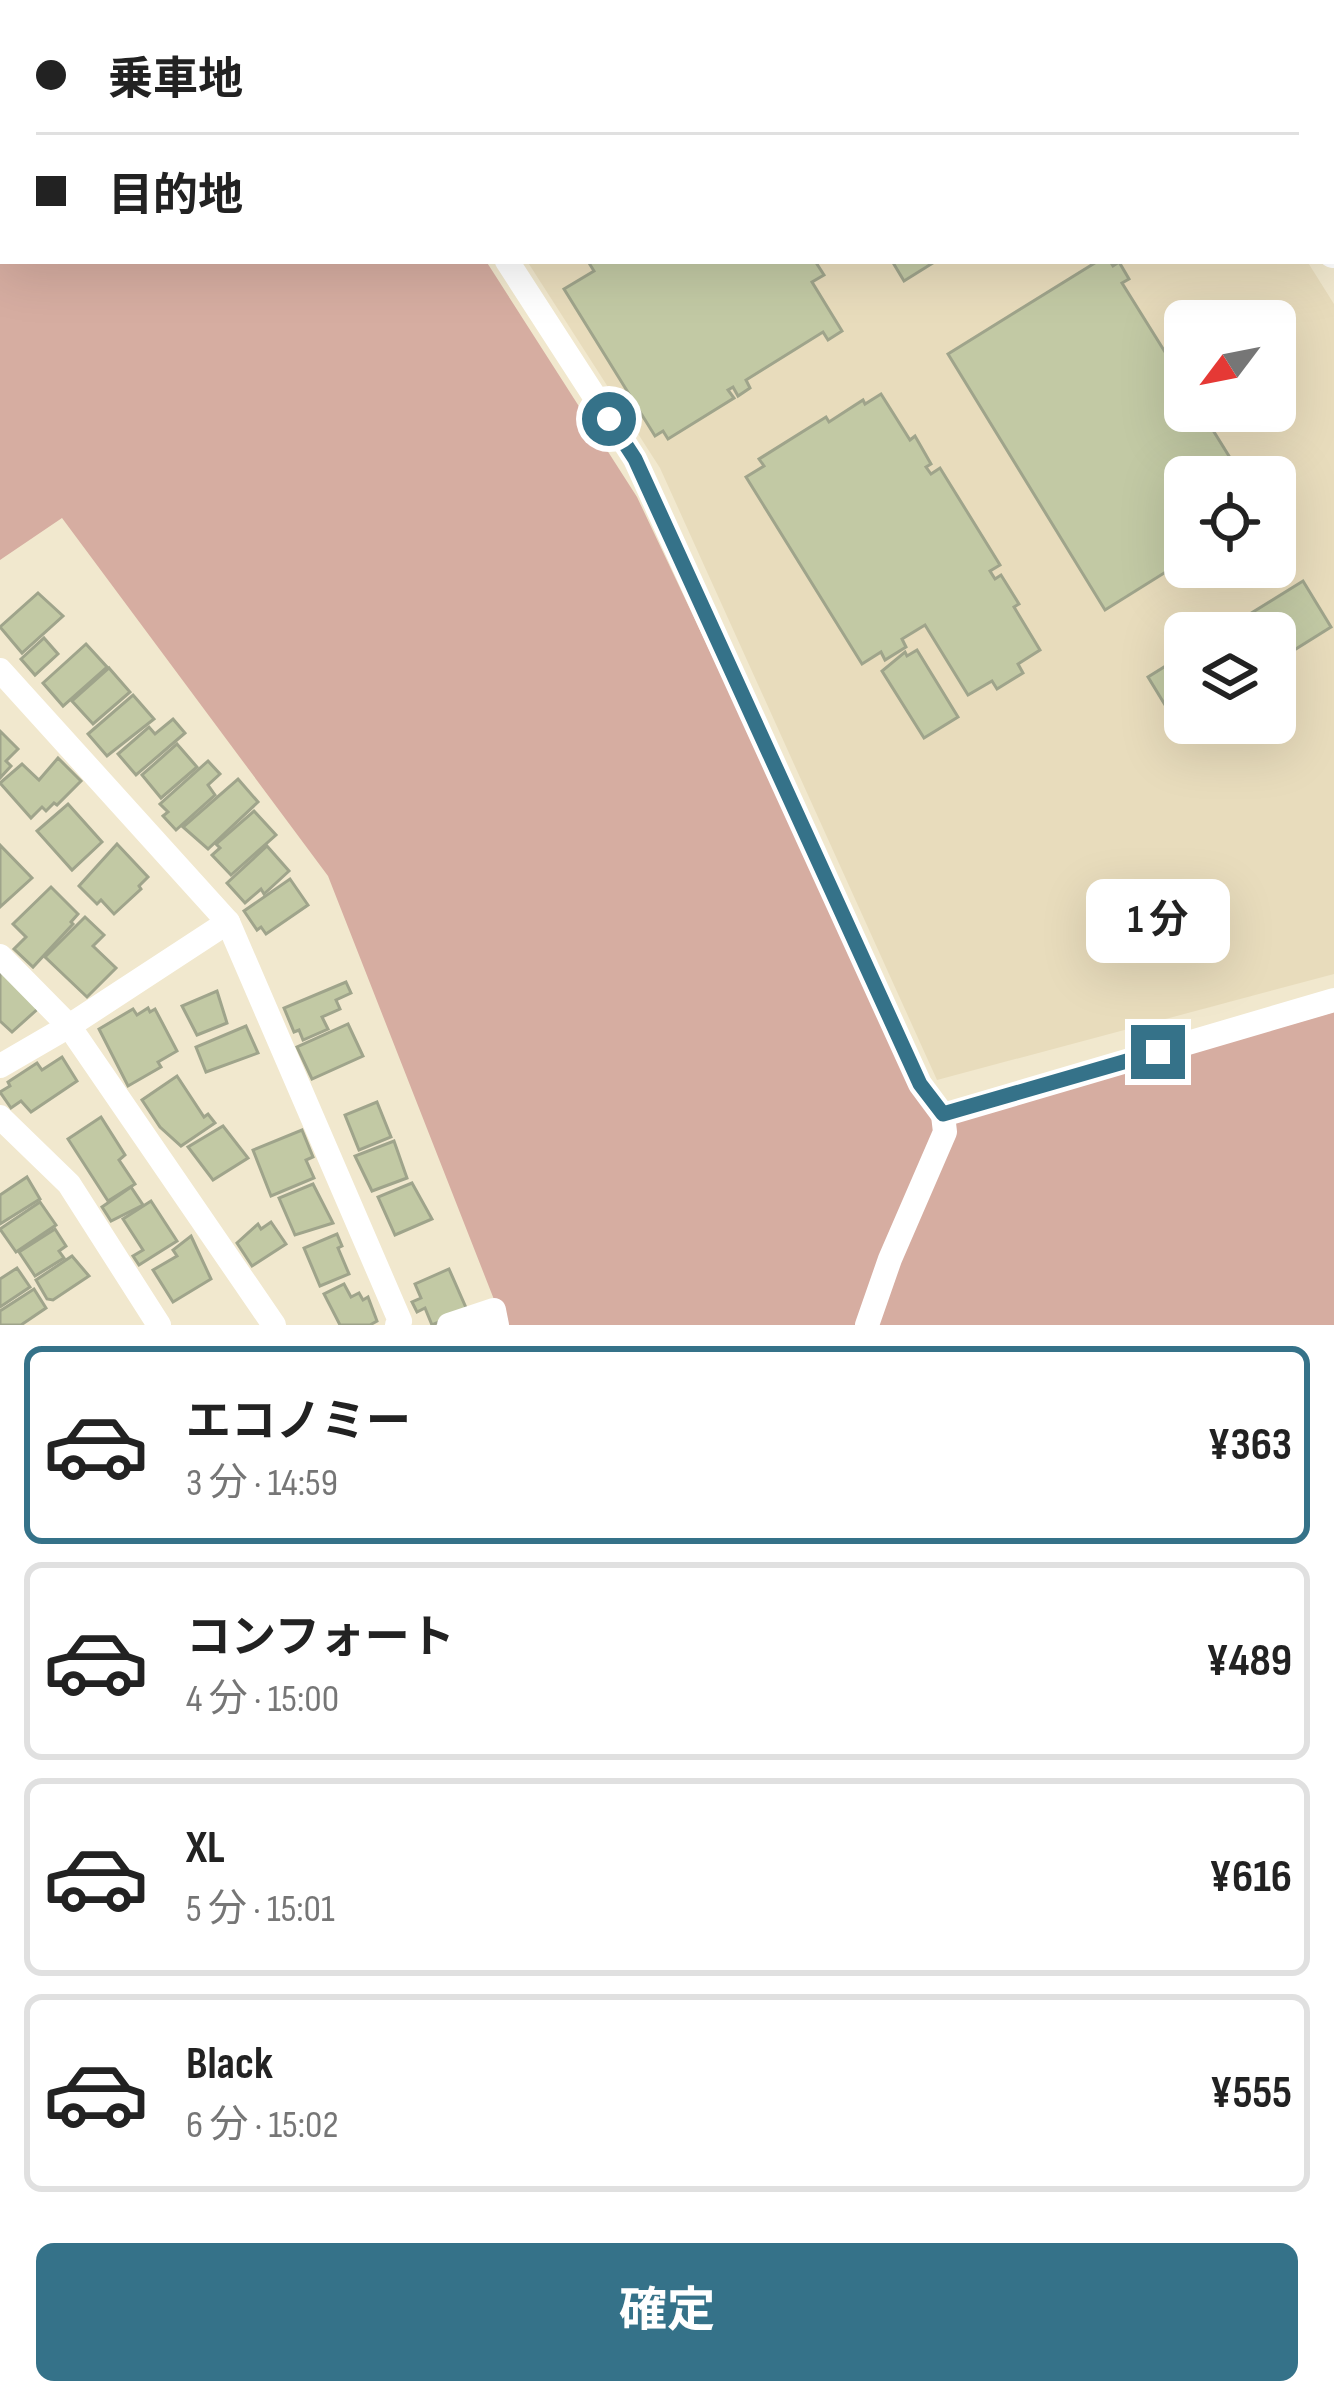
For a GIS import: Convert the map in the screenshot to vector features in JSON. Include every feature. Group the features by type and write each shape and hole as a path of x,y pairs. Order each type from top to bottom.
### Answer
{"street":[{"path":"509,264 635,459 920,1084 943,1114 946,1132 890,1259 867,1325"},
{"path":"0,670 228,922 400,1321 397,1325"},
{"path":"0,1066 228,922"},
{"path":"0,956 69,1026 274,1325"},
{"path":"943,1114 1334,1000"},
{"path":"0,1117 69,1184 159,1325"},
{"path":"449,1325 494,1310 497,1325"}],"shaded area":[{"path":"0,264 488,264 637,497 935,1127 1334,1012 1334,1325 504,1325 328,876 62,518 0,560"},
{"path":"529,264 1309,264 1334,304 1334,974 937,1080 660,468"}],"building":[{"path":"590,264 817,264 824,275 812,282 842,331 828,340 823,332 746,380 750,388 738,396 733,387 728,390 734,398 668,439 663,431 655,436 564,289 594,271"},
{"path":"894,264 931,264 904,281"},
{"path":"1093,264 1120,264 1129,279 1122,283 1164,350 1164,432 1214,432 1229,456 1164,456 1164,573 1105,610 948,354"},
{"path":"881,394 910,440 915,436 931,464 926,467 931,474 940,468 1000,565 990,571 995,579 1001,575 1040,650 1018,664 1023,673 997,689 992,681 968,695 925,625 902,639 906,647 885,660 881,652 862,664 746,477 764,466 759,459 826,417 829,422"},
{"path":"1303,581 1331,627 1296,649 1296,612 1253,612"},
{"path":"38,593 63,616 22,653 0,627"},
{"path":"44,638 58,654 35,675 21,659"},
{"path":"86,644 107,667 63,706 43,683"},
{"path":"917,650 958,717 924,738 882,671 905,652 907,656"},
{"path":"1164,667 1164,703 1148,677"},
{"path":"109,668 130,692 93,724 72,701"},
{"path":"133,695 154,719 107,756 88,734"},
{"path":"173,719 185,733 136,775 118,754 149,727 155,734"},
{"path":"0,731 18,749 6,761 11,766 0,778"},
{"path":"177,744 197,767 161,798 142,775"},
{"path":"58,758 81,781 57,805 46,811 42,807 31,818 0,783 22,764 39,780"},
{"path":"208,761 220,774 208,785 215,795 176,830 163,816 168,812 160,804"},
{"path":"238,779 258,802 208,849 183,827"},
{"path":"68,804 102,842 72,870 37,831"},
{"path":"254,811 276,835 231,875 212,855 220,848 216,844"},
{"path":"117,844 148,877 114,914 79,886"},
{"path":"0,845 32,878 0,907"},
{"path":"267,846 289,871 264,894 261,889 245,903 227,883"},
{"path":"290,879 308,905 266,934 261,927 257,930 244,911"},
{"path":"51,887 78,914 33,967 14,949 26,937 13,924"},
{"path":"85,917 104,935 93,946 116,968 87,997 45,957"},
{"path":"0,968 41,1006 12,1032 0,1021"},
{"path":"346,982 351,993 336,1000 340,1009 322,1017 328,1029 303,1040 299,1030 294,1032 284,1008"},
{"path":"217,991 227,1023 197,1035 182,1006"},
{"path":"148,1008 150,1012 155,1009 177,1051 158,1062 161,1067 128,1086 99,1029 133,1009 137,1015"},
{"path":"348,1024 363,1056 312,1079 297,1047"},
{"path":"246,1026 258,1053 206,1072 196,1047"},
{"path":"62,1057 77,1081 31,1112 21,1101 11,1108 0,1092 10,1086 8,1082 37,1063 42,1070"},
{"path":"177,1076 204,1117 208,1114 215,1123 181,1146 160,1127 142,1100"},
{"path":"377,1102 391,1137 359,1150 345,1115"},
{"path":"101,1117 125,1155 119,1160 135,1184 108,1201 68,1139"},
{"path":"223,1126 248,1158 213,1180 188,1147"},
{"path":"302,1130 313,1157 306,1160 314,1178 271,1196 253,1150"},
{"path":"394,1141 407,1178 372,1191 355,1156"},
{"path":"27,1177 40,1199 0,1224 0,1195"},
{"path":"412,1183 432,1219 395,1235 378,1197"},
{"path":"313,1184 333,1223 295,1235 279,1198"},
{"path":"131,1187 143,1205 111,1221 102,1207"},
{"path":"151,1201 177,1241 139,1265 133,1256 143,1250 123,1219"},
{"path":"40,1202 56,1225 16,1252 0,1229"},
{"path":"271,1222 286,1244 252,1266 237,1243 258,1224 261,1229"},
{"path":"55,1229 66,1246 59,1251 64,1258 35,1276 19,1252"},
{"path":"337,1234 349,1274 320,1286 304,1248"},
{"path":"191,1236 211,1279 173,1302 153,1270 177,1256 173,1250"},
{"path":"72,1256 89,1276 53,1300 47,1299 36,1280"},
{"path":"17,1268 30,1287 0,1307 0,1279"},
{"path":"449,1269 467,1310 432,1325 425,1308 417,1312 412,1302 421,1298 415,1284"},
{"path":"344,1284 351,1297 359,1293 363,1300 368,1297 377,1321 340,1325 324,1294"},
{"path":"34,1289 46,1308 21,1325 0,1325 0,1311"}],"route":[{"path":"609,419 635,459 920,1084 943,1114 1158,1052"}]}
